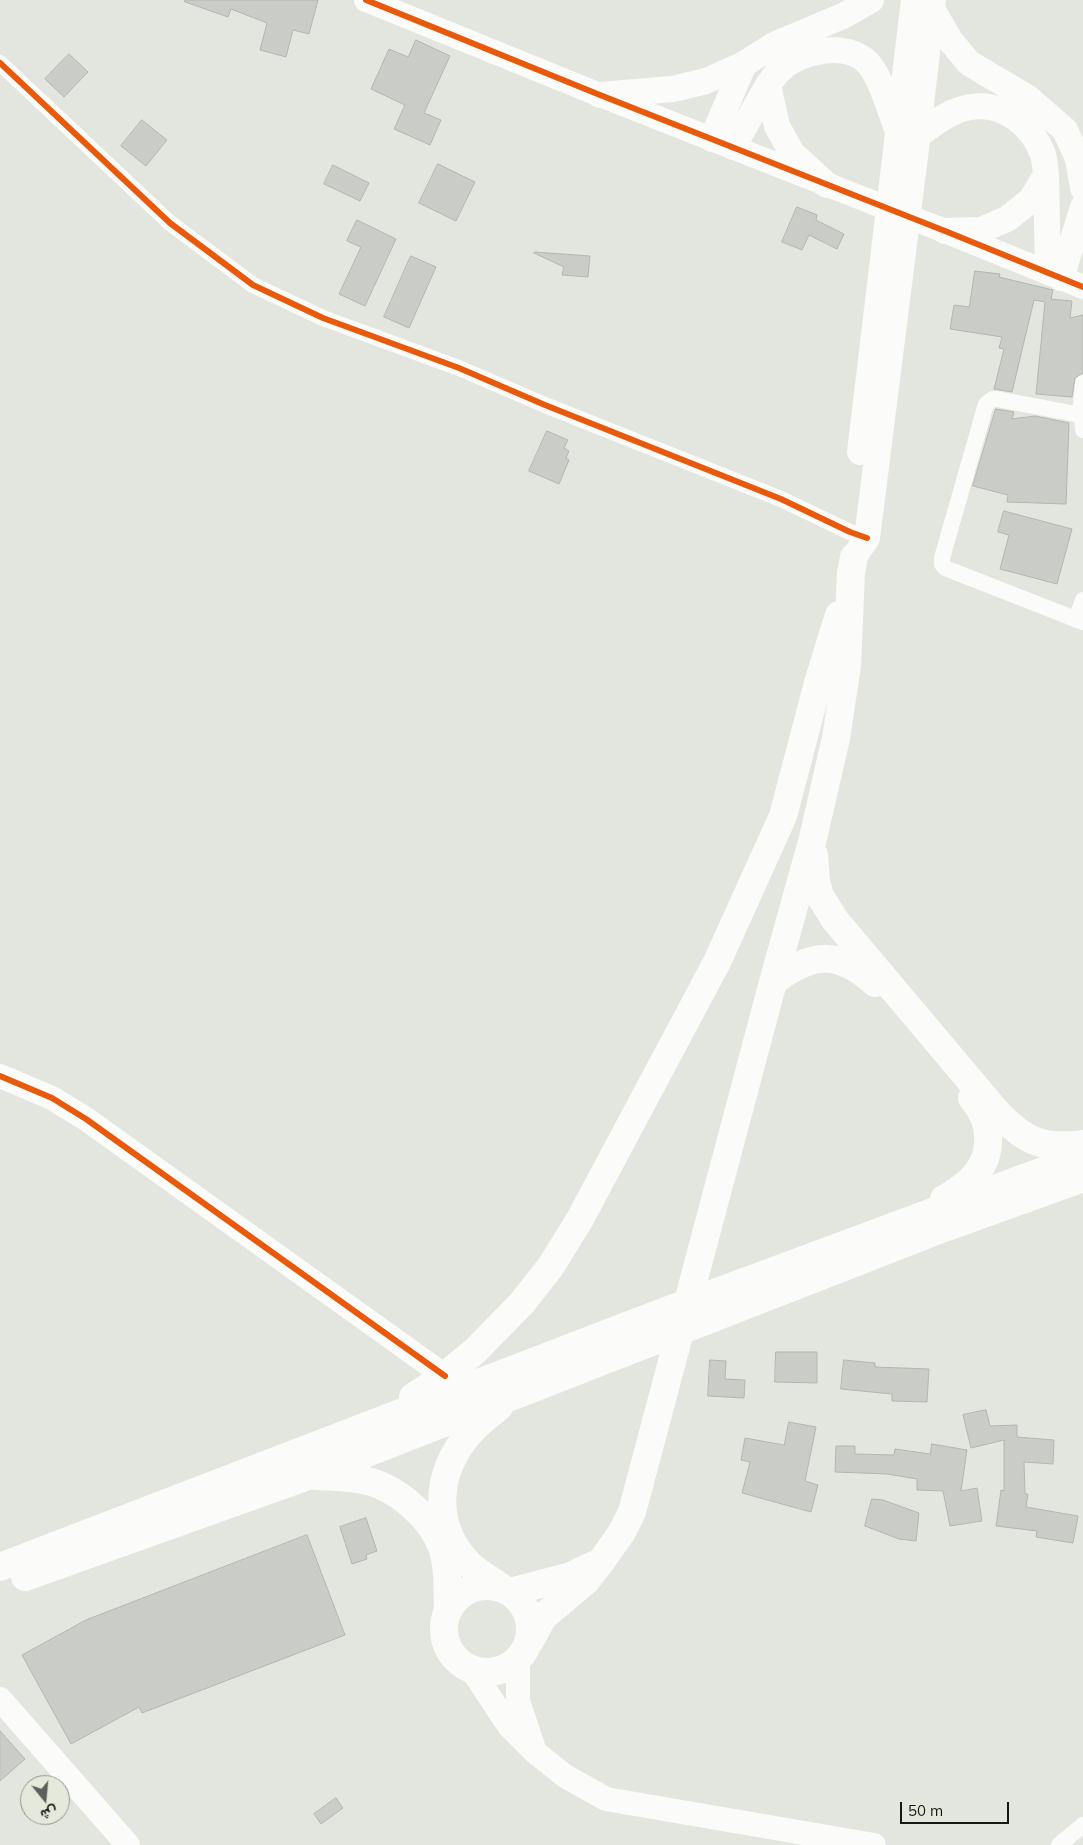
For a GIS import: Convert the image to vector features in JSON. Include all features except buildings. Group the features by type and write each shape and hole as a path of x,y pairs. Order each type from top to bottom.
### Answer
{"highway":[{"path":"308,1476 349,1478 381,1485 408,1503 430,1525 441,1545 445,1565 448,1610 444,1624 444,1638 450,1652 460,1663 472,1670 488,1673 504,1669 524,1651 543,1617 586,1581 622,1532 632,1512 813,838 836,738 847,666 855,550"},
{"path":"346,1433 407,1400 445,1376 476,1350 522,1303 552,1266 580,1218 717,962 783,816 855,550"},
{"path":"813,838 816,881 820,896 835,920 995,1110 1013,1129 1035,1142 1056,1146 1083,1144"},
{"path":"773,982 790,968 805,962 824,959 846,963 861,970 878,985 981,1110 988,1125 988,1146 980,1169 967,1184 917,1217"},
{"path":"0,1567 346,1433 1083,1156"},
{"path":"0,1586 308,1476 935,1232 1083,1178"},
{"path":"513,1395 477,1425 461,1444 448,1468 441,1496 444,1520 451,1539 468,1564 521,1601 528,1613 531,1627 524,1651"},
{"path":"448,1610 458,1597 471,1589 487,1585 506,1590 570,1576 600,1563"}],"main road":[{"path":"600,95 673,89 706,82 744,64 774,45 846,15 871,0"},
{"path":"855,550 907,132 926,3"},
{"path":"926,3 950,40 969,63 1028,98 1065,130 1078,159 1083,188"},
{"path":"723,143 779,70 792,61 823,50 850,52 868,63 907,132"},
{"path":"723,143 744,64"},
{"path":"768,85 777,126 792,153 827,185"},
{"path":"907,132 954,112 981,106 1009,112 1027,128 1042,152 1064,279"},
{"path":"945,230 981,230 1007,219 1031,200 1046,174"},
{"path":"1064,279 1083,207"}],"street":[{"path":"366,0 1064,279"},
{"path":"0,63 170,223 253,285 323,318 458,368 545,405 781,498 855,550"},
{"path":"1083,383 1082,423 997,399 993,399 986,404 942,558 942,564 946,568 1080,621 1083,600"},
{"path":"0,1076 52,1098 86,1119 445,1376"},
{"path":"524,1651 518,1702 536,1752"},
{"path":"472,1670 510,1726 536,1752 565,1776 606,1799 874,1845"},
{"path":"0,1699 128,1845"},
{"path":"1059,1845 1083,1825"}],"cycle path":[{"path":"366,0 1083,287"},
{"path":"0,63 170,223 253,285 323,318 459,368 545,405 781,499 850,532 867,538"},
{"path":"0,1076 52,1098 86,1119 445,1376"}]}
